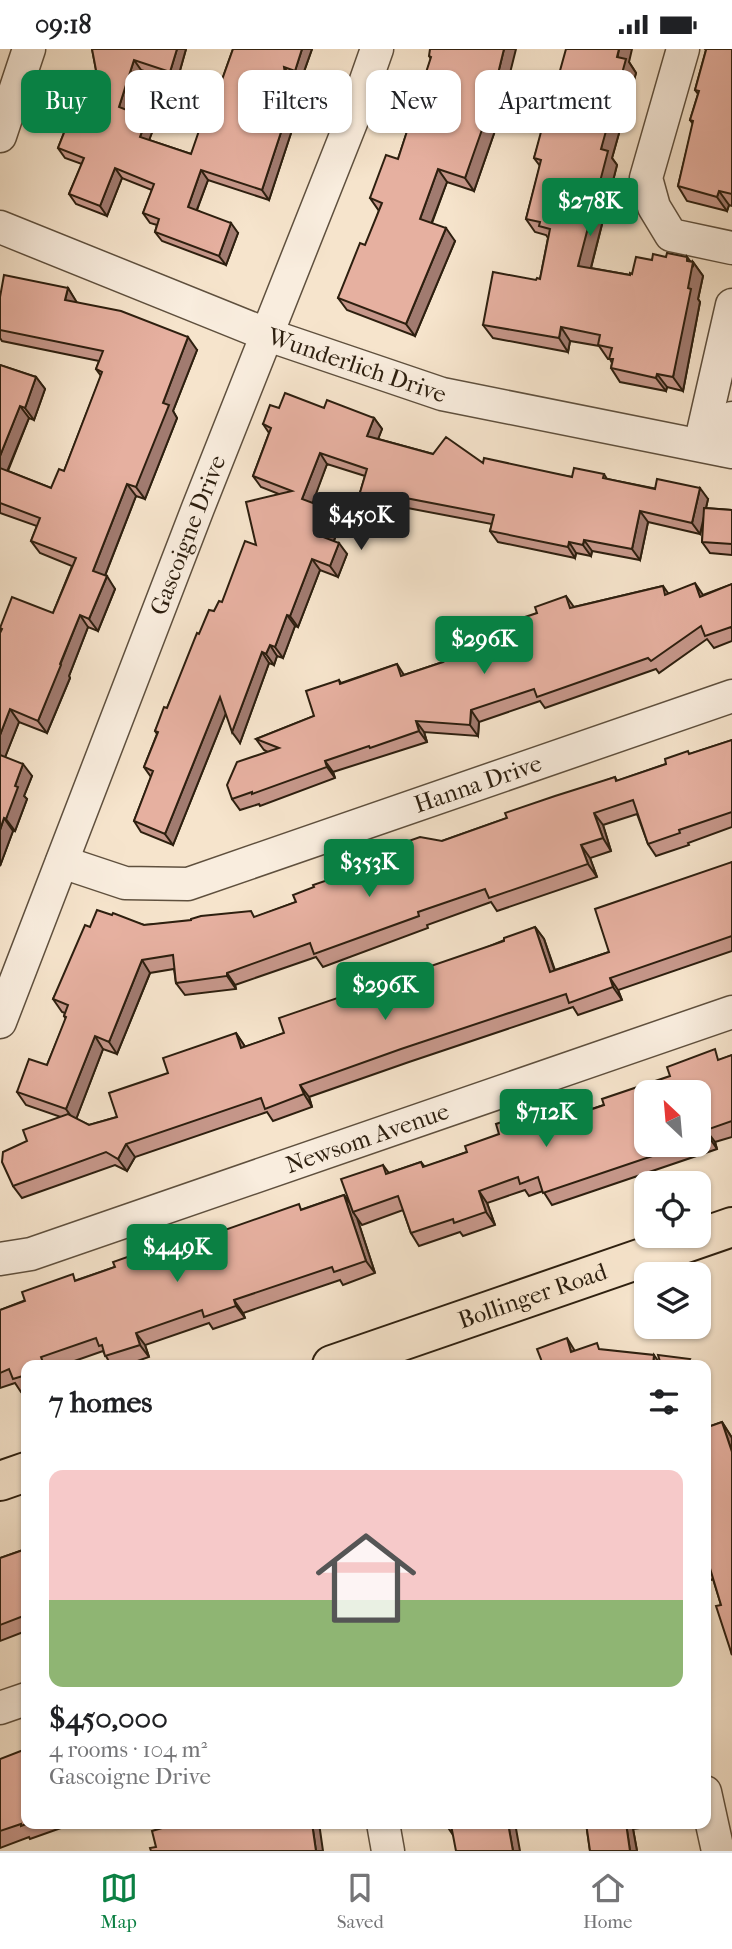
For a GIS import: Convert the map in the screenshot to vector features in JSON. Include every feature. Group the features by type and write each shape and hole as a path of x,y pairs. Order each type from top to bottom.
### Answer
{"main road":[{"name":"Bollinger Road","path":"346,1360 732,1227"},
{"path":"0,1481 21,1474"}],"street":[{"path":"0,136 29,49"},
{"name":"Gascoigne Drive","path":"0,1022 198,507 352,120 377,49"},
{"path":"683,49 646,178 654,207 671,235 732,248"},
{"name":"Wunderlich Drive","path":"0,227 268,335 442,394 719,449"},
{"path":"719,449 732,305"},
{"path":"719,449 732,418"},
{"name":"Hanna Drive","path":"62,862 125,883 188,884 732,696"},
{"name":"Newsom Avenue","path":"0,1259 31,1254 732,1012"},
{"path":"0,1708 21,1701"},
{"path":"711,1819 718,1851"},
{"path":"384,1829 388,1851"}],"building":[{"path":"92,49 177,49 171,70 134,60 131,70 125,70 125,88 119,107 125,109 125,133 141,133 140,137 191,154 198,133 224,133 224,74 233,49 302,49 295,70 284,67 284,70 238,70 238,133 281,133 262,190 201,170 188,207 231,223 219,256 155,232 159,219 143,213 154,184 115,168 100,206 69,194 84,158 58,148 64,133 111,133 111,70 96,70"},
{"path":"430,49 504,49 499,70 475,70 475,133 481,133 465,178 438,169 420,219 446,228 406,324 338,298 360,243 365,245 382,203 370,198 386,155 398,159 406,133 461,133 461,70 427,70 431,57"},
{"path":"566,49 619,49 617,57 626,59 623,70 560,70"},
{"path":"705,49 732,49 732,194 719,191 717,197 678,186 693,121 690,120 699,91 695,90"},
{"path":"541,133 605,133 601,149 608,151 578,266 630,275 636,257 652,260 653,254 666,257 667,253 687,257 687,261 693,262 688,288 691,289 673,377 657,374 656,378 611,368 613,359 609,359 612,348 598,345 600,335 561,327 559,338 483,325 493,272 540,279 550,229 539,226 540,222 526,219 541,160 534,158"},
{"path":"4,275 68,288 65,300 121,311 188,337 163,403 169,405 136,487 127,484 93,571 107,576 89,619 80,615 38,721 10,709 0,735 0,628 12,597 53,613 76,558 31,541 40,518 0,503 0,468 51,488 59,469 64,471 102,372 96,369 103,351 0,330 0,297"},
{"path":"0,365 36,377 25,408 20,406 0,456"},
{"path":"285,393 324,408 327,400 374,418 367,436 433,454 446,437 483,463 484,458 572,477 574,468 604,474 603,478 655,489 657,479 700,488 692,523 640,511 632,549 584,540 583,545 569,542 568,547 490,531 494,515 395,496 389,515 356,506 367,469 320,453 302,499 334,511 323,537 339,543 330,566 312,559 275,647 270,645 266,654 262,652 232,732 220,697 165,834 134,821 153,771 144,767 158,732 155,731 164,707 167,708 197,633 199,634 209,610 214,611 219,601 222,602 245,541 256,545 246,502 292,491 253,476 271,428 263,424 270,405 279,408"},
{"path":"704,508 732,510 732,544 702,542"},
{"path":"695,583 700,597 732,584 732,629 731,627 705,636 701,626 651,661 648,658 537,697 534,689 471,710 470,725 416,721 419,731 325,761 327,767 232,799 227,785 237,762 279,748 256,739 314,716 306,691 339,680 340,684 397,664 401,676 443,662 446,660 441,645 537,613 535,607 566,596 570,608 663,586 665,595"},
{"path":"732,740 732,812 648,844 633,800 594,813 603,838 581,845 588,864 489,898 485,889 418,912 419,916 314,954 310,943 227,973 227,976 176,983 173,955 142,960 109,1042 95,1036 66,1109 17,1092 29,1059 47,1065 68,1005 53,999 85,925 90,927 97,910 144,925 251,911 254,917 296,902 293,895 314,887 313,885 384,861 380,851 420,837 442,841 507,818 505,813 615,777 616,781 666,764 665,759"},
{"path":"0,755 23,764 15,786 18,787 0,830"},
{"path":"732,862 732,936 610,978 613,987 569,1003 566,994 401,1049 300,1085 304,1094 265,1109 261,1098 126,1144 118,1159 106,1152 13,1186 2,1162 3,1152 27,1141 23,1130 68,1114 89,1125 117,1117 109,1093 168,1073 163,1058 236,1033 241,1048 284,1033 279,1018 504,941 504,938 535,927 550,972 609,952 595,909"},
{"path":"715,1049 718,1060 732,1055 732,1121 711,1128 711,1080 658,1080 670,1076 667,1067"},
{"path":"634,1088 634,1157 650,1157 543,1193 538,1177 520,1184 518,1177 479,1191 486,1212 454,1223 453,1219 411,1233 398,1196 353,1212 341,1179 383,1165 386,1174 421,1162 423,1167 467,1152 465,1146 499,1134 496,1124 523,1115 527,1125 552,1117 554,1122 604,1105 602,1099"},
{"path":"344,1195 366,1261 334,1272 332,1267 234,1300 236,1306 204,1317 202,1310 136,1333 140,1345 105,1356 102,1345 99,1346 96,1338 41,1357 42,1360 21,1360 21,1377 13,1379 9,1369 0,1373 0,1310 25,1301 22,1292 73,1274 75,1281 115,1267 113,1262 150,1249 152,1254 167,1249 169,1255 218,1238 216,1233 299,1204 301,1210"},
{"path":"567,1338 571,1352 597,1343 599,1349 654,1355 654,1360 541,1360 537,1349"},
{"path":"658,1355 690,1359 690,1360 660,1360"},
{"path":"722,1422 732,1452 732,1655 716,1606 721,1605 711,1572 711,1426"},
{"path":"21,1551 21,1617 0,1625 0,1558"},
{"path":"21,1751 21,1824 0,1831 0,1759"},
{"path":"313,1829 316,1851 151,1851 150,1848 156,1847 152,1831"},
{"path":"452,1829 509,1829 513,1851 456,1851"},
{"path":"587,1829 627,1829 630,1851 590,1851"}]}
